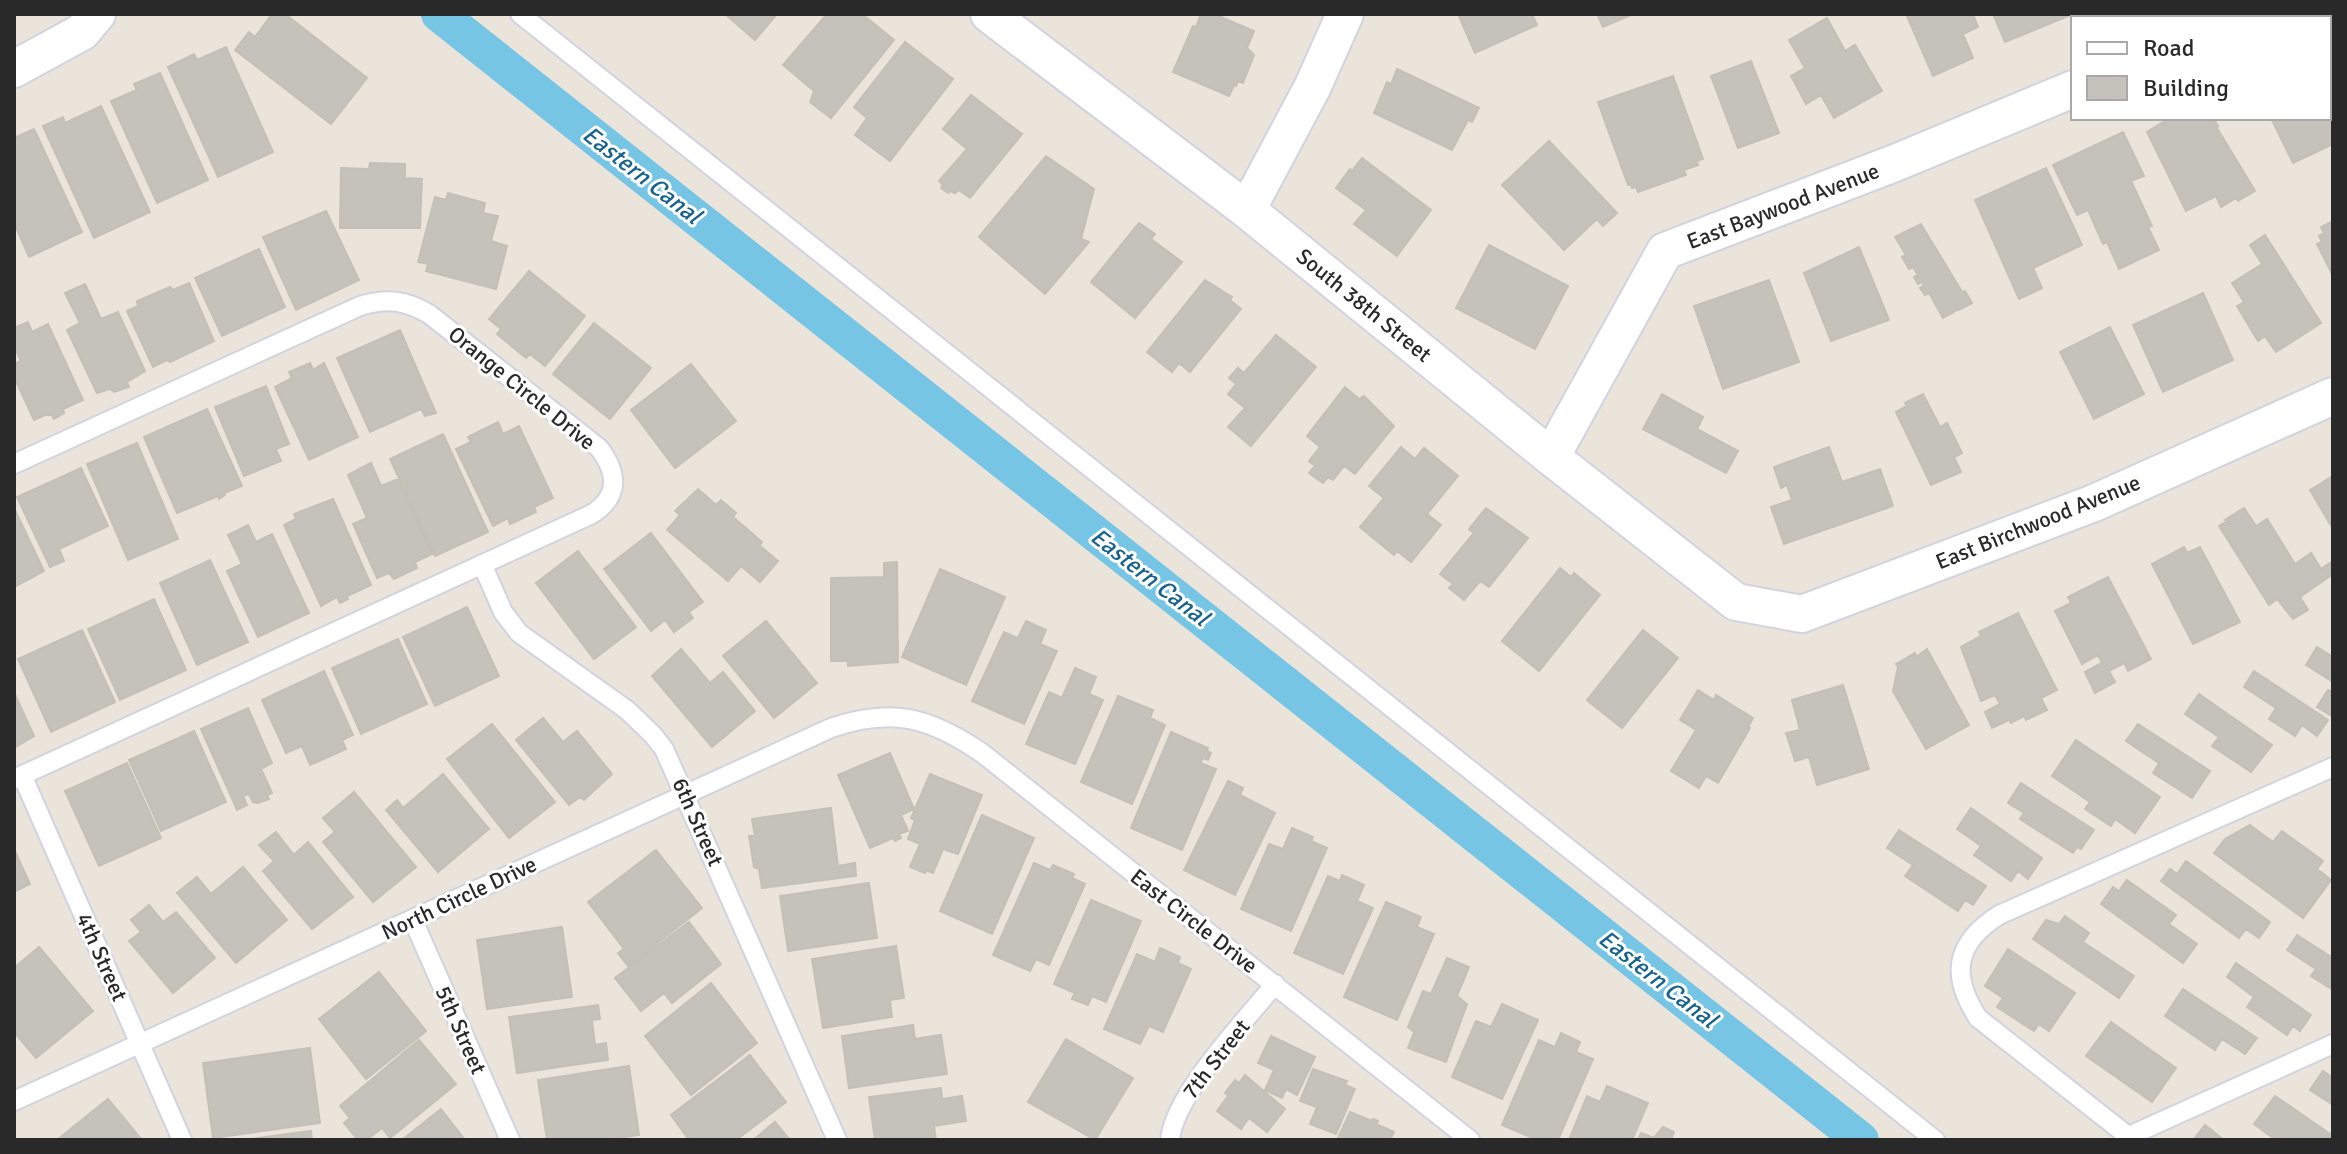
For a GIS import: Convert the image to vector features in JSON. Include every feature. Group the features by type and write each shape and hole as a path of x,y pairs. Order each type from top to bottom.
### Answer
{"street":[{"path":"14,69 82,32 97,14"},
{"name":"South 38th Street","path":"989,14 1247,210 1551,457 1736,602"},
{"path":"1247,210 1313,86 1345,14"},
{"name":"East Baywood Avenue","path":"1551,457 1665,251 1895,163 2071,90"},
{"name":"East Birchwood Avenue","path":"1736,602 1802,614 2094,503 2333,396"}],"lane":[{"path":"520,14 1935,1140"},
{"name":"Orange Circle Drive","path":"14,464 360,306 397,300 429,314 599,448 612,470 614,484 611,496 603,507 18,777"},
{"name":"6th Street","path":"482,564 503,612 519,633 640,722 664,749 837,1140"},
{"name":"North Circle Drive","path":"14,1101 831,728 883,716 909,717"},
{"name":"East Circle Drive","path":"909,717 935,725 982,753 1470,1140"},
{"path":"2333,767 1999,915 1973,936 1964,950 1960,978 1964,993 1978,1018 2131,1138 2333,1044"},
{"name":"4th Street","path":"18,777 182,1140"},
{"name":"5th Street","path":"413,920 510,1140"},
{"name":"7th Street","path":"1170,1140 1175,1116 1188,1093 1275,984"}],"building":[{"path":"272,14 285,14 367,78 331,124 235,50 249,32 255,37"},
{"path":"725,14 777,14 755,40"},
{"path":"827,14 862,14 894,40 831,118 810,102 814,91 783,65"},
{"path":"1201,14 1214,14 1254,31 1247,48 1254,55 1243,83 1238,81 1229,96 1173,72"},
{"path":"1458,14 1532,14 1537,25 1475,53"},
{"path":"1597,14 1633,14 1603,27"},
{"path":"1906,14 1973,14 1978,27 1963,34 1973,58 1933,76"},
{"path":"1993,14 2073,14 2005,42"},
{"path":"1827,18 1845,51 1855,45 1882,91 1834,118 1821,95 1806,104 1791,76 1805,68 1789,40"},
{"path":"905,42 953,79 890,161 855,135 867,118 854,107"},
{"path":"226,47 273,152 218,177 168,67 194,54 197,60"},
{"path":"1751,61 1779,133 1738,148 1711,76"},
{"path":"1397,69 1479,108 1472,122 1468,120 1452,150 1374,113 1387,82 1391,84"},
{"path":"160,73 208,180 157,203 111,101 137,90 134,84"},
{"path":"1673,76 1703,159 1697,161 1698,165 1684,170 1686,175 1638,192 1636,187 1628,185 1598,102"},
{"path":"971,95 1022,134 970,198 959,190 948,193 941,188 943,185 939,181 967,149 943,129"},
{"path":"2331,96 2333,144 2293,163 2272,120 2331,120"},
{"path":"101,106 150,212 94,238 43,126 63,117 65,123"},
{"path":"2167,120 2214,120 2255,191 2221,207 2216,196 2186,211 2147,132"},
{"path":"34,129 82,232 29,257 14,223 14,138"},
{"path":"2123,132 2144,176 2131,181 2152,226 2148,227 2159,250 2119,269 2107,242 2103,244 2088,210 2077,215 2053,165"},
{"path":"1549,141 1617,213 1603,226 1597,219 1564,250 1502,185"},
{"path":"1046,156 1094,189 1081,239 1089,242 1045,294 979,237"},
{"path":"1362,158 1431,210 1397,256 1354,224 1366,210 1336,188"},
{"path":"370,163 405,164 405,178 422,179 420,228 340,228 341,168 369,169"},
{"path":"2046,168 2082,245 2033,268 2042,288 2019,299 1975,200"},
{"path":"448,193 485,203 483,213 498,216 491,241 507,246 496,289 426,271 428,264 418,262 435,197 446,200"},
{"path":"326,211 359,280 296,310 263,237"},
{"path":"2333,221 2333,276 2317,244 2322,242 2319,236 2324,233 2321,227"},
{"path":"1139,223 1155,234 1151,239 1182,262 1135,318 1091,282"},
{"path":"1921,224 1962,292 1965,291 1972,303 1959,310 1953,300 1957,310 1943,318 1929,293 1925,295 1920,288 1924,285 1922,282 1918,284 1914,277 1918,275 1913,267 1909,269 1902,257 1906,255 1895,237"},
{"path":"2265,235 2321,323 2276,352 2265,336 2258,341 2237,306 2244,302 2232,283 2262,264 2250,245"},
{"path":"1489,245 1568,286 1535,349 1456,308"},
{"path":"1859,247 1889,320 1831,341 1804,273"},
{"path":"259,249 285,307 222,336 195,278"},
{"path":"529,271 585,316 545,366 530,354 526,358 497,334 501,329 489,319"},
{"path":"1205,280 1232,297 1230,300 1241,309 1190,372 1179,363 1172,372 1147,352"},
{"path":"1769,280 1799,362 1723,389 1694,306"},
{"path":"189,283 214,341 153,367 127,311 138,306 137,301 170,287 173,290"},
{"path":"85,284 101,319 118,312 145,371 127,382 129,387 97,393 67,330 80,323 65,293"},
{"path":"2203,293 2233,360 2163,392 2133,325"},
{"path":"28,322 32,332 48,324 83,400 63,409 64,413 54,419 52,415 45,415 34,420 14,377 14,364 21,361 14,351 14,328"},
{"path":"594,323 651,368 610,419 553,374"},
{"path":"2110,327 2144,394 2094,419 2060,352"},
{"path":"400,330 436,413 425,416 421,409 370,432 337,358"},
{"path":"1276,335 1316,367 1251,446 1228,427 1245,408 1228,394 1236,384 1229,378 1238,368 1244,373"},
{"path":"310,363 313,370 324,363 358,437 309,460 275,387 292,378 289,372"},
{"path":"691,364 736,421 675,468 631,410"},
{"path":"266,386 289,444 276,449 281,461 244,476 215,407"},
{"path":"1345,387 1359,399 1364,396 1394,426 1355,474 1344,466 1333,480 1328,477 1323,483 1309,473 1315,466 1309,461 1320,447 1307,436"},
{"path":"1662,394 1703,417 1697,429 1738,451 1726,473 1643,429"},
{"path":"1923,394 1940,427 1947,423 1962,453 1954,457 1961,472 1931,485 1896,412 1907,406 1905,403"},
{"path":"207,409 242,486 224,493 219,499 218,496 177,513 144,437"},
{"path":"498,422 503,434 519,426 553,498 534,507 536,512 510,524 508,518 493,526 456,449 471,442 468,437"},
{"path":"443,434 488,532 435,556 390,459"},
{"path":"137,443 178,539 128,560 87,464"},
{"path":"1401,447 1415,459 1424,448 1458,476 1427,514 1441,525 1411,562 1397,551 1394,555 1360,527 1384,498 1369,486"},
{"path":"1829,447 1842,482 1880,469 1893,506 1784,544 1771,507 1792,500 1787,485 1781,488 1774,467"},
{"path":"371,463 381,486 398,479 432,554 415,562 417,568 394,579 389,573 377,578 353,524 367,518 348,475"},
{"path":"81,468 108,526 59,549 64,561 50,567 17,497"},
{"path":"2333,476 2333,529 2310,490"},
{"path":"698,489 716,505 721,500 736,513 733,517 778,561 760,582 741,566 728,581 667,530 680,515 675,511"},
{"path":"333,499 371,585 347,596 348,599 340,603 337,597 321,606 284,525 296,519 294,514"},
{"path":"14,508 44,571 14,587"},
{"path":"1486,508 1528,538 1489,587 1480,581 1464,600 1449,588 1453,584 1440,574 1474,533 1469,529"},
{"path":"2244,508 2256,526 2267,519 2295,564 2311,553 2321,569 2333,561 2333,574 2300,597 2308,610 2293,619 2277,599 2269,605 2219,526"},
{"path":"248,525 256,542 272,534 309,613 258,637 227,571 242,564 228,535"},
{"path":"651,533 703,602 689,612 693,618 674,632 665,620 651,631 604,569"},
{"path":"2184,547 2187,553 2200,547 2240,622 2193,644 2152,564"},
{"path":"578,551 636,627 594,659 536,583"},
{"path":"210,560 248,642 197,665 160,583"},
{"path":"897,562 898,662 848,666 848,661 831,661 831,578 884,577 884,563"},
{"path":"1560,568 1571,577 1574,573 1600,595 1539,671 1502,641"},
{"path":"940,569 1005,597 966,685 902,657"},
{"path":"2108,577 2151,659 2128,671 2124,663 2109,671 2115,682 2095,693 2085,672 2102,663 2098,655 2082,664 2055,611 2071,603 2068,597"},
{"path":"154,599 186,670 120,700 88,629"},
{"path":"467,607 499,676 435,706 403,637"},
{"path":"2018,613 2057,690 2041,698 2047,710 2026,720 2024,716 1992,728 1985,712 2000,704 1995,695 1981,701 1961,647 1981,636 1979,632"},
{"path":"766,621 817,683 774,718 723,656"},
{"path":"1026,621 1046,630 1040,644 1057,651 1024,724 972,701 1004,632 1018,638"},
{"path":"82,630 115,702 51,732 18,659"},
{"path":"1643,630 1678,658 1622,728 1587,700"},
{"path":"398,639 427,704 361,734 332,668"},
{"path":"2317,647 2333,657 2333,682 2306,665"},
{"path":"681,649 710,683 723,672 755,711 712,747 652,676"},
{"path":"1927,649 1969,725 1926,749 1893,691 1896,664 1915,653 1916,657"},
{"path":"1075,668 1096,677 1089,694 1103,700 1075,764 1026,744 1049,692 1062,698"},
{"path":"324,671 353,735 342,740 346,749 310,765 302,746 286,753 262,700"},
{"path":"2254,671 2328,720 2317,736 2302,725 2295,736 2269,719 2276,708 2244,687"},
{"path":"1843,685 1869,769 1817,785 1809,757 1795,761 1786,733 1800,730 1792,700"},
{"path":"1698,690 1714,700 1716,695 1753,718 1718,783 1706,776 1699,788 1671,771 1696,730 1680,720"},
{"path":"2328,690 2333,692 2333,717 2317,707"},
{"path":"14,692 34,736 14,748"},
{"path":"2199,694 2272,745 2251,772 2212,746 2219,737 2185,714"},
{"path":"1118,696 1153,710 1150,718 1165,725 1132,804 1081,782"},
{"path":"248,708 272,763 261,769 272,793 267,795 269,799 258,803 253,802 249,794 243,796 247,805 237,810 201,729"},
{"path":"543,718 563,742 577,731 612,774 584,800 580,797 569,805 516,740"},
{"path":"492,724 555,802 509,838 447,759"},
{"path":"2138,724 2210,771 2192,798 2153,773 2159,763 2126,741"},
{"path":"194,731 226,802 161,831 129,760"},
{"path":"1171,732 1208,748 1207,751 1211,753 1208,760 1203,758 1200,763 1216,769 1182,850 1131,828"},
{"path":"2076,740 2160,797 2135,833 2115,819 2111,826 2085,809 2090,802 2052,776"},
{"path":"890,753 914,809 901,815 908,831 899,834 901,838 895,841 893,838 870,848 838,775"},
{"path":"127,763 161,838 99,866 65,791"},
{"path":"443,774 489,829 438,872 386,810 397,800 403,808"},
{"path":"930,774 982,795 958,854 943,849 933,873 926,870 925,873 910,867 920,844 908,839 915,820 911,818"},
{"path":"1228,781 1243,788 1240,795 1275,813 1235,895 1184,870"},
{"path":"2021,783 2094,830 2081,849 2077,847 2073,853 2020,819 2024,813 2008,803"},
{"path":"354,792 416,867 373,902 323,842 335,832 323,818"},
{"path":"831,808 838,866 855,863 856,876 762,888 759,869 754,867 749,836 755,836 752,819"},
{"path":"1971,808 2042,858 2028,879 2018,871 2011,881 1974,855 1981,846 1957,829"},
{"path":"982,815 1034,838 992,934 940,911"},
{"path":"2250,825 2273,842 2282,831 2323,861 2317,869 2331,880 2303,918 2214,853 2225,839"},
{"path":"1292,828 1313,837 1311,841 1327,848 1291,931 1241,909 1269,844 1283,849"},
{"path":"1899,830 1986,886 1973,905 1965,900 1958,911 1905,876 1913,865 1887,848"},
{"path":"276,832 294,855 308,842 353,897 312,929 263,871 274,861 259,845"},
{"path":"14,849 30,884 14,892"},
{"path":"656,850 702,908 628,966 618,953 624,949 588,902"},
{"path":"2186,861 2270,922 2259,938 2246,929 2239,938 2161,881 2170,869 2177,874"},
{"path":"1034,863 1050,870 1053,865 1074,874 1072,878 1085,884 1049,965 1036,959 1030,971 993,955"},
{"path":"243,867 287,920 236,963 177,893 197,877 211,894"},
{"path":"1342,875 1364,885 1357,901 1373,908 1343,974 1294,953 1328,876 1340,881"},
{"path":"2127,880 2176,915 2169,924 2197,944 2183,963 2101,904 2113,887 2119,891"},
{"path":"869,883 877,938 788,951 780,896"},
{"path":"1091,900 1141,921 1106,1002 1092,996 1088,1005 1072,999 1075,993 1054,984"},
{"path":"1386,902 1421,917 1417,927 1434,934 1397,1020 1344,997"},
{"path":"149,905 163,922 176,912 215,958 173,993 129,941 141,932 131,920"},
{"path":"2065,916 2089,933 2083,942 2134,976 2119,998 2033,939 2046,920 2059,924"},
{"path":"689,922 721,964 672,1003 664,993 641,1011 615,978"},
{"path":"562,927 572,997 487,1009 477,940"},
{"path":"2297,935 2333,958 2333,990 2311,976 2316,969 2287,950"},
{"path":"896,946 904,998 890,1000 892,1017 823,1028 812,959"},
{"path":"39,947 93,1011 36,1058 14,1032 14,968"},
{"path":"1160,948 1180,957 1178,963 1191,969 1163,1032 1149,1026 1140,1044 1104,1029 1137,954 1155,962"},
{"path":"2008,949 2075,993 2049,1031 2039,1024 2034,1031 1997,1007 2003,998 1985,986"},
{"path":"1447,958 1469,967 1457,996 1467,1004 1446,1062 1408,1048 1414,1032 1408,1027 1423,991 1431,994"},
{"path":"2236,963 2311,1015 2300,1031 2293,1026 2287,1035 2247,1007 2254,997 2227,977"},
{"path":"379,972 426,1031 366,1079 319,1019"},
{"path":"711,983 757,1043 691,1095 645,1036"},
{"path":"2183,989 2257,1038 2245,1054 2222,1039 2215,1050 2165,1016"},
{"path":"1502,1004 1538,1020 1502,1099 1452,1077 1476,1021 1491,1027"},
{"path":"598,1005 600,1019 592,1020 595,1045 606,1043 608,1060 517,1073 509,1017"},
{"path":"2111,1022 2176,1068 2152,1102 2086,1056"},
{"path":"913,1025 915,1039 941,1035 947,1074 849,1088 842,1036"},
{"path":"1561,1033 1580,1042 1576,1052 1593,1059 1558,1140 1537,1140 1502,1125 1539,1040 1555,1047"},
{"path":"1271,1036 1315,1057 1297,1095 1286,1089 1282,1098 1265,1090 1274,1070 1258,1063"},
{"path":"1066,1039 1133,1078 1095,1140 1028,1102"},
{"path":"419,1040 456,1084 390,1138 382,1128 367,1140 358,1140 344,1123 350,1118 340,1106"},
{"path":"310,1048 320,1123 213,1138 203,1063"},
{"path":"750,1055 786,1102 736,1140 689,1140 671,1115"},
{"path":"629,1066 639,1135 605,1140 547,1140 538,1080"},
{"path":"1313,1069 1347,1081 1345,1085 1355,1089 1336,1134 1310,1124 1317,1107 1300,1101"},
{"path":"2323,1071 2333,1078 2333,1105 2310,1090"},
{"path":"1245,1075 1285,1109 1267,1132 1249,1118 1241,1129 1217,1111 1235,1080 1239,1083"},
{"path":"1607,1086 1648,1103 1632,1140 1569,1140 1587,1096 1600,1102"},
{"path":"941,1088 942,1099 962,1096 966,1121 934,1126 936,1140 875,1140 869,1097"},
{"path":"2275,1096 2333,1136 2333,1140 2276,1140 2254,1124"},
{"path":"108,1099 142,1140 57,1140"},
{"path":"441,1109 465,1140 402,1140"},
{"path":"1350,1112 1378,1121 1376,1124 1394,1132 1390,1140 1337,1140"},
{"path":"775,1122 790,1140 753,1140"},
{"path":"2205,1125 2224,1140 2193,1140"},
{"path":"1663,1127 1674,1132 1671,1140 1638,1140 1641,1133 1654,1138"},
{"path":"311,1131 312,1140 243,1140"}],"waterway":[{"name":"Eastern Canal","path":"439,14 1861,1140"}]}
